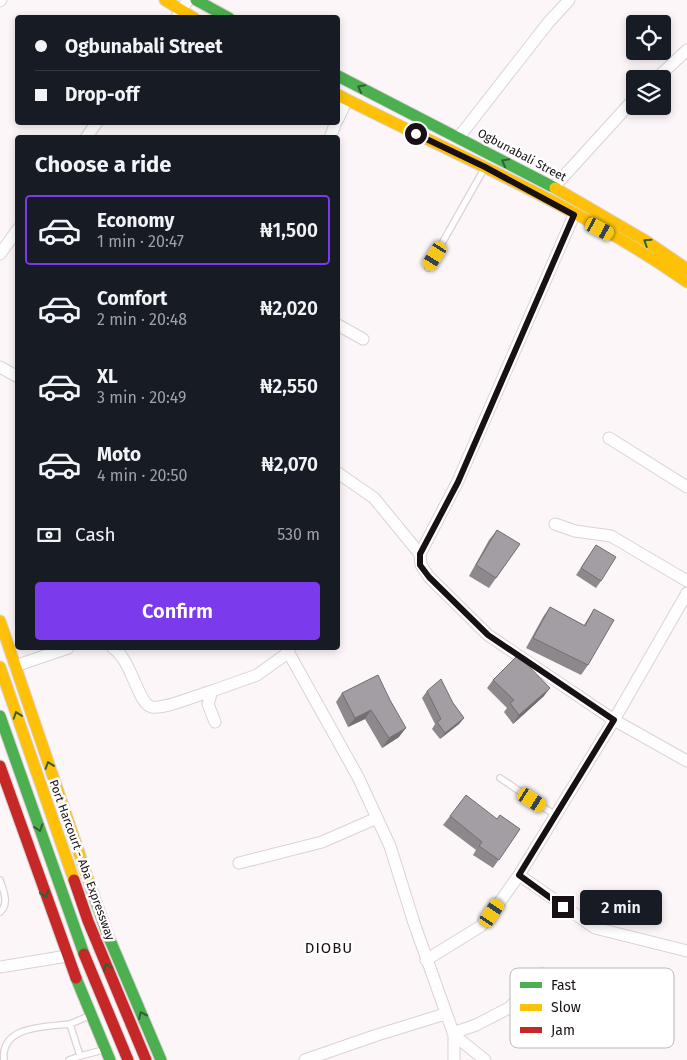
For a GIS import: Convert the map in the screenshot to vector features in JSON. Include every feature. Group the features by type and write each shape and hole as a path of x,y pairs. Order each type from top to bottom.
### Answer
{"main road":[{"path":"166,0 182,9"},
{"path":"196,0 223,15"},
{"name":"Ogbunabali Street","path":"340,77 460,137 608,216 687,269"},
{"path":"342,98 485,167 662,264 687,282"},
{"path":"0,621 107,932 161,1060"},
{"name":"Port Harcourt - Aba Expressway","path":"0,667 88,921 146,1060"},
{"path":"0,716 92,977 128,1060"},
{"path":"0,766 66,956 108,1055"}],"street":[{"path":"460,137 548,23 569,0"},
{"path":"666,70 687,50"},
{"path":"553,188 626,108"},
{"path":"574,215 458,482 420,554 420,565 429,577 488,635 614,720 687,761"},
{"path":"0,254 15,233"},
{"path":"340,326 363,339"},
{"path":"0,367 15,375"},
{"path":"609,438 687,487"},
{"path":"340,474 374,498 420,554"},
{"path":"556,524 575,531 612,536 687,581"},
{"path":"426,960 481,926 519,875 614,720 687,593"},
{"path":"15,666 62,650"},
{"path":"115,650 128,664 141,699 146,705 152,707 163,706 257,675 287,650 354,769 390,846 426,960 454,1034 454,1060"},
{"path":"212,691 208,704 215,722"},
{"path":"239,863 322,842 377,818"},
{"path":"519,875 595,928 687,952"},
{"path":"0,967 66,956"},
{"path":"454,1034 510,1007"},
{"path":"305,1060 445,1014"},
{"path":"454,1034 485,1060"}],"lane":[{"path":"428,268 485,167"},
{"path":"500,778 555,815"},
{"path":"0,880 6,901 4,909 0,912"},
{"path":"4,1060 2,1047 5,1040 13,1033 27,1029 70,1024 90,1016"},
{"path":"70,1024 80,1056"},
{"path":"69,1060 80,1056 108,1055"}],"building":[{"path":"497,530 520,544 496,578 476,565"},
{"path":"596,545 616,557 601,581 581,568"},
{"path":"550,607 585,626 594,609 614,620 588,665 533,638"},
{"path":"518,655 550,688 519,715 510,703 514,700 493,680"},
{"path":"378,675 406,728 389,738 371,710 355,718 342,693"},
{"path":"441,679 453,703 464,718 445,733 437,722 441,719 427,691"},
{"path":"466,795 497,819 500,815 520,829 499,860 479,846 482,842 450,816"}],"traffic: fast":[{"path":"196,0 224,15"},
{"path":"340,77 555,188"},
{"path":"0,716 84,954"},
{"path":"91,888 107,933 161,1060"},
{"path":"76,978 110,1060"}],"traffic: slow":[{"path":"165,0 189,15"},
{"path":"340,96 560,205 646,255 687,282"},
{"path":"555,188 646,241 687,269"},
{"path":"0,621 91,888"},
{"path":"0,667 74,880"}],"traffic: jam":[{"path":"0,766 76,978"},
{"path":"74,880 88,921 146,1060"},
{"path":"84,954 128,1060"}],"district":[{"name":"DIOBU","path":"329,948"}],"route":[{"path":"416,134 485,167 574,215 458,482 420,554 419,560 420,565 429,577 488,635 614,720 519,875 563,907"}]}
